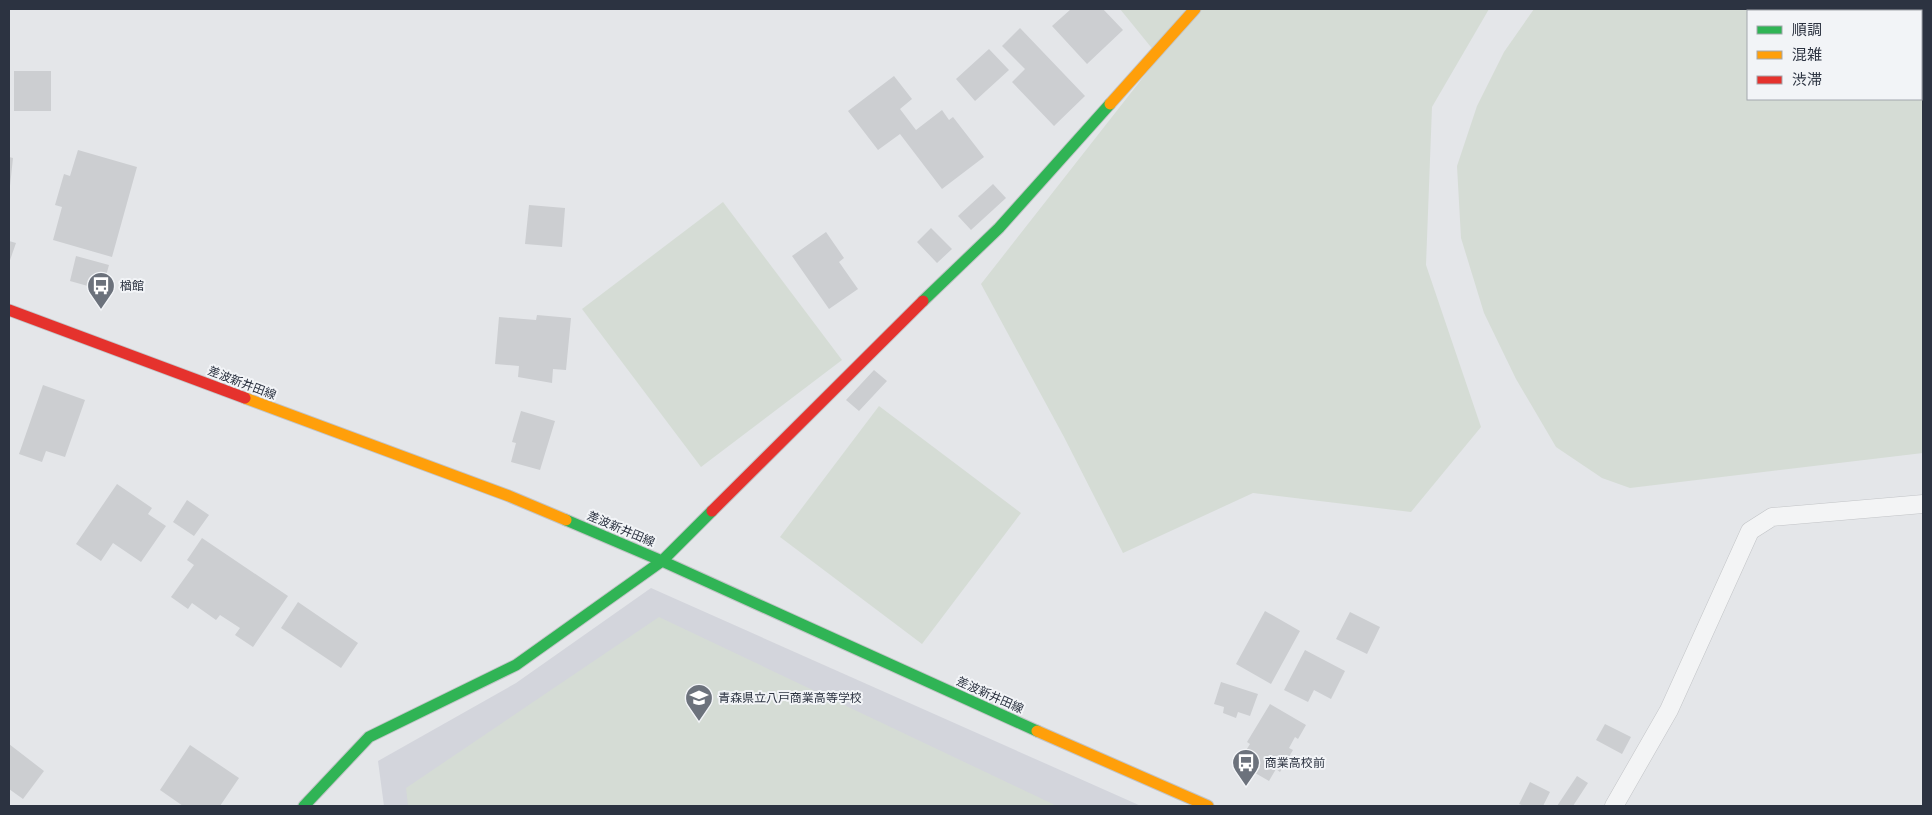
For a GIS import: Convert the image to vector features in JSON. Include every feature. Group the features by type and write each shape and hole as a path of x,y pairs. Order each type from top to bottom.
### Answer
{"main road":[{"path":"304,806 369,737 516,665 662,561 871,351 999,228 1195,9"},
{"name":"差波新井田線","path":"9,310 509,496 662,561 904,672 1208,806"}],"lane":[{"path":"1614,806 1669,710 1750,531 1772,517 1923,504"}],"shaded area":[{"path":"1120,9 1489,9 1432,107 1426,265 1481,427 1411,512 1253,493 1123,553 1064,437 981,284 1159,57"},
{"path":"1534,9 1923,9 1923,453 1630,488 1602,478 1556,447 1516,379 1484,313 1461,238 1457,166 1477,106 1504,52"},
{"path":"723,202 842,360 701,467 582,309"},
{"path":"879,406 1021,513 922,644 780,537"},
{"name":"青森県立八戸商業高等学校","path":"651,588 1141,806 384,806 378,761 516,683"},
{"name":"青森県立八戸商業高等学校","path":"659,617 1057,806 408,806 406,788"}],"building":[{"path":"1071,9 1103,9 1123,30 1087,64 1052,26"},
{"path":"1020,28 1085,96 1054,126 1012,82 1025,69 1002,46"},
{"path":"989,49 1009,70 975,101 956,79"},
{"path":"14,71 51,71 51,111 14,111"},
{"path":"894,76 912,99 900,109 916,130 942,110 949,120 953,117 984,157 942,189 900,134 878,150 848,111"},
{"path":"78,150 137,167 112,257 53,240 62,207 55,205 64,174 70,176"},
{"path":"9,157 13,158 10,186 9,186"},
{"path":"993,184 1006,198 971,230 958,216"},
{"path":"529,205 565,208 562,247 525,244"},
{"path":"931,228 952,249 937,263 917,242"},
{"path":"826,232 844,258 839,262 858,289 829,309 792,256"},
{"path":"9,241 16,243 9,263"},
{"path":"76,256 109,265 102,290 70,281"},
{"path":"537,315 571,318 566,370 553,369 552,383 518,377 519,366 495,364 499,317 536,320"},
{"path":"874,370 887,381 859,411 846,400"},
{"path":"43,385 85,400 65,457 46,451 42,462 19,454"},
{"path":"521,411 555,421 540,470 511,462 516,443 512,442"},
{"path":"117,484 152,508 148,514 166,526 141,562 113,543 101,561 76,544"},
{"path":"187,500 209,515 194,536 173,522"},
{"path":"202,538 288,596 253,647 235,635 240,628 220,615 216,620 192,603 188,609 171,597 194,565 187,560"},
{"path":"298,602 358,643 341,668 281,628"},
{"path":"1265,611 1300,631 1271,684 1236,664"},
{"path":"1350,612 1380,627 1367,654 1336,639"},
{"path":"1305,650 1345,671 1331,699 1314,690 1308,702 1284,690"},
{"path":"1221,682 1258,694 1250,716 1238,712 1236,718 1223,713 1224,707 1214,704"},
{"path":"1270,704 1306,725 1298,739 1295,737 1289,748 1293,750 1280,772 1276,769 1269,781 1238,763 1250,744 1247,742"},
{"path":"1605,724 1631,737 1622,754 1596,740"},
{"path":"9,744 44,771 23,799 9,789"},
{"path":"190,745 239,778 220,806 183,806 160,790"},
{"path":"1577,776 1588,783 1573,806 1557,806"},
{"path":"1530,782 1550,792 1543,806 1524,806 1519,804"}],"traffic: fast":[{"path":"923,301 999,228 1110,104"},
{"path":"304,806 369,737 516,665 662,561 712,511"},
{"path":"566,520 662,561 1037,731"}],"traffic: slow":[{"path":"1110,104 1195,9"},
{"path":"245,398 509,496 566,520"},
{"path":"1037,731 1208,806"}],"traffic: jam":[{"path":"712,511 923,301"},
{"path":"9,310 245,398"}],"place":[{"name":"楢館","path":"101,310"},
{"name":"青森県立八戸商業高等学校","path":"699,722"},
{"name":"商業高校前","path":"1246,787"}]}
